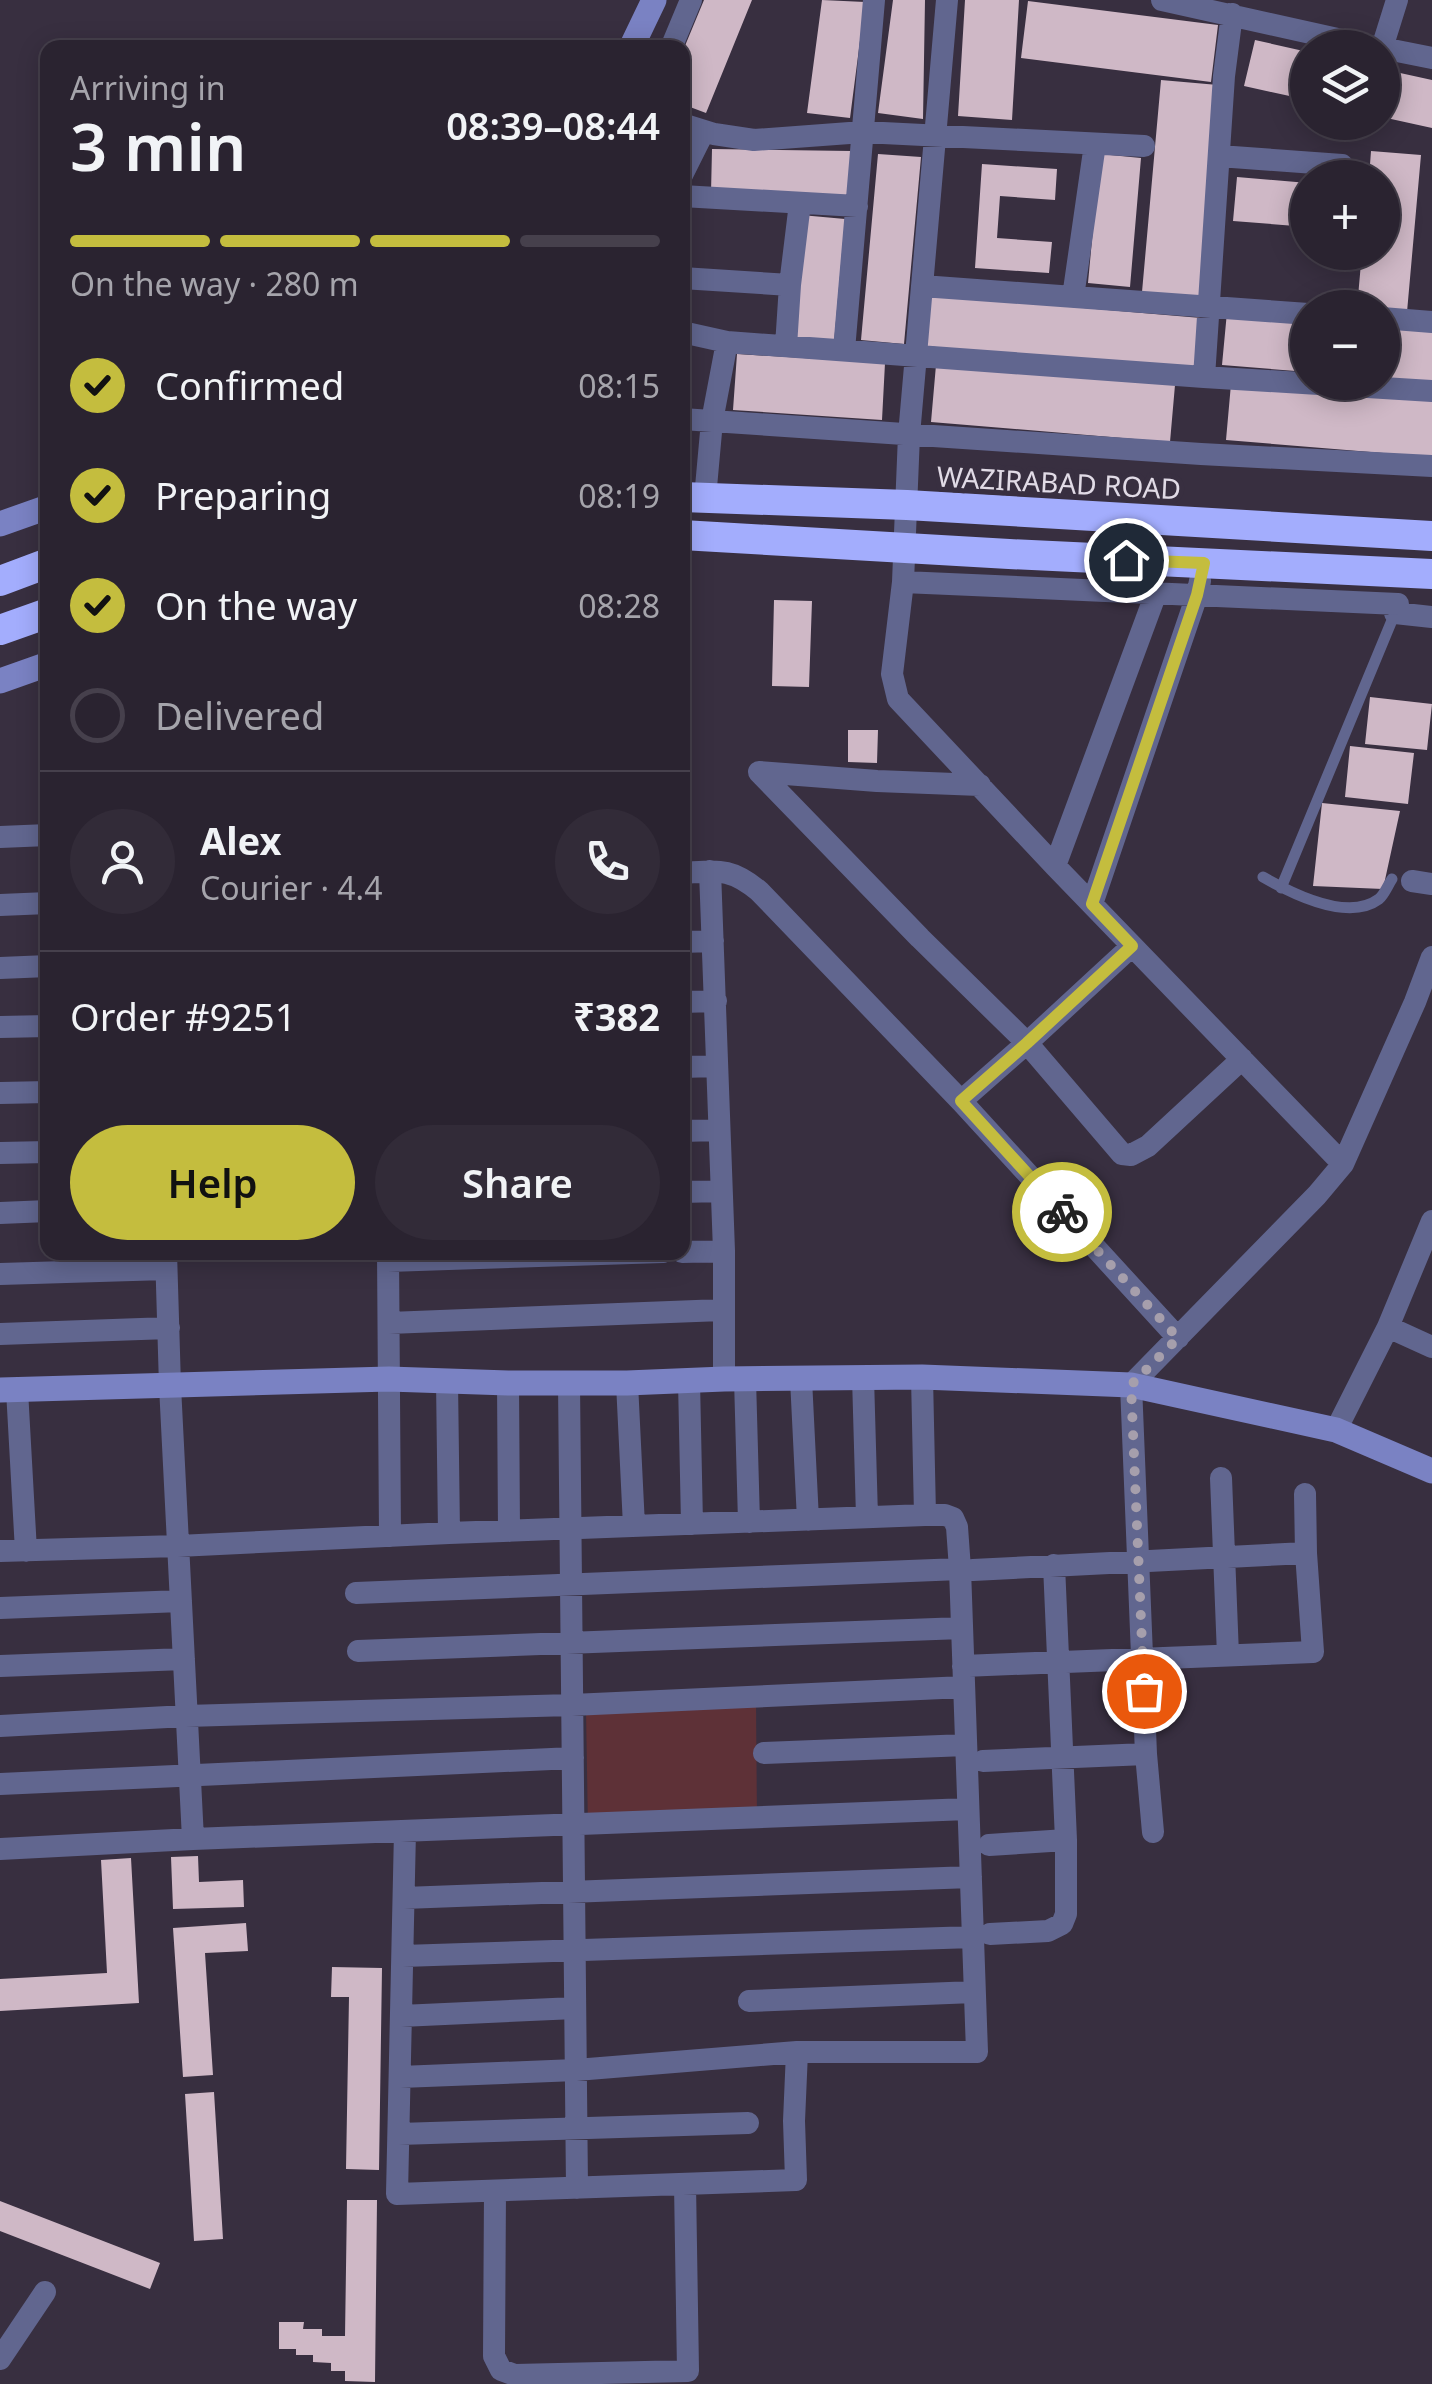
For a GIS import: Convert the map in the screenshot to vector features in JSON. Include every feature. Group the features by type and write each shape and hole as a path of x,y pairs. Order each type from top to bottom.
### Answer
{"highway":[{"name":"WAZIRABAD ROAD","path":"694,498 908,505 1432,536"},
{"path":"690,535 1432,574"},
{"path":"0,581 40,566"},
{"path":"0,630 40,615"}],"street":[{"path":"636,40 654,0"},
{"path":"674,40 691,0"},
{"path":"844,350 874,0"},
{"path":"947,0 909,435 903,582 892,674 898,699 1343,1164"},
{"path":"1162,0 1302,30"},
{"path":"1387,30 1397,0"},
{"path":"1204,377 1224,76 1232,14"},
{"path":"1400,52 1432,58"},
{"path":"693,127 754,140 863,132 1144,146"},
{"path":"1073,297 1095,144"},
{"path":"1219,156 1290,161"},
{"path":"690,196 856,206"},
{"path":"786,346 800,203"},
{"path":"690,279 790,285"},
{"path":"922,286 1290,313"},
{"path":"1400,319 1432,322"},
{"path":"690,334 727,342 1432,391"},
{"path":"694,498 727,342"},
{"path":"690,420 1432,466"},
{"path":"0,524 40,510"},
{"path":"1092,904 1197,595 1204,563"},
{"path":"903,582 1398,604 1395,614 1432,617"},
{"path":"1054,866 1156,593"},
{"path":"0,681 40,667"},
{"path":"980,784 759,772 1027,1043 1122,1154 1130,1156 1148,1146 1242,1060"},
{"path":"0,837 40,835"},
{"path":"710,871 724,1251 722,1310 734,1379 749,1522"},
{"path":"690,872 725,871 744,878 760,891 961,1101 1178,1338"},
{"path":"0,905 40,903"},
{"path":"690,942 713,941"},
{"path":"961,1101 1132,946"},
{"path":"1153,1832 1146,1754 1131,1385 1318,1195 1343,1164 1432,957"},
{"path":"0,968 40,966"},
{"path":"690,1002 716,1000"},
{"path":"0,1027 40,1026"},
{"path":"690,1067 716,1066"},
{"path":"0,1093 40,1092"},
{"path":"690,1132 719,1130"},
{"path":"0,1154 40,1152"},
{"path":"690,1192 722,1191"},
{"path":"0,1213 40,1212"},
{"path":"1336,1430 1427,1248 1432,1220"},
{"path":"690,1252 724,1251"},
{"path":"388,1260 390,1536"},
{"path":"0,1274 166,1261 193,1839"},
{"path":"388,1323 722,1310"},
{"path":"0,1334 169,1328"},
{"path":"1388,1328 1432,1347"},
{"path":"863,1377 868,1518"},
{"path":"26,1551 9,1390 389,1379 508,1384 922,1377 1131,1385 1336,1430 1432,1470"},
{"path":"922,1377 926,1515"},
{"path":"801,1378 808,1520"},
{"path":"448,1381 449,1532"},
{"path":"689,1381 692,1524"},
{"path":"570,1383 577,2188"},
{"path":"627,1383 634,1526"},
{"path":"508,1384 508,1531"},
{"path":"1221,1478 1228,1656"},
{"path":"0,1726 186,1716 572,1706 964,1676 1057,1662 1313,1652 1305,1494"},
{"path":"0,1551 926,1515 953,1518 966,1570 964,1676 974,1753 968,1810 970,1877 982,1936 974,1992 976,2052 798,2052 576,2070 400,2076"},
{"path":"356,1593 1306,1553"},
{"path":"402,1956 982,1936 1048,1931 1062,1924 1066,1914 1066,1840 1054,1566"},
{"path":"0,1608 181,1601"},
{"path":"358,1651 962,1628"},
{"path":"0,1666 184,1659"},
{"path":"764,1754 974,1753 1061,1758 1146,1754"},
{"path":"0,1784 572,1758"},
{"path":"0,1848 968,1810"},
{"path":"405,1831 398,2194 796,2180 798,2052"},
{"path":"989,1845 1066,1840"},
{"path":"404,1898 970,1877"},
{"path":"749,2001 974,1992"},
{"path":"401,2016 575,2008"},
{"path":"398,2134 748,2123"},
{"path":"495,2191 494,2356 501,2370 515,2375 688,2371 685,2184"},
{"path":"0,2359 45,2292"}],"lane":[{"path":"1281,888 1395,614"},
{"path":"1263,877 1332,907 1360,906 1412,881"}],"shaded area":[{"path":"756,1701 757,1822 588,1829 586,1709"}],"building":[{"path":"704,0 752,0 706,113 690,107 687,40"},
{"path":"822,0 865,2 850,118 807,113"},
{"path":"893,0 925,0 923,119 878,113"},
{"path":"965,0 1019,0 1012,120 958,116"},
{"path":"1028,1 1218,25 1211,82 1021,58"},
{"path":"1255,40 1290,48 1290,96 1244,86"},
{"path":"1400,73 1432,80 1432,128 1400,121"},
{"path":"1161,80 1218,85 1200,297 1142,292"},
{"path":"712,149 851,151 850,195 711,193"},
{"path":"1371,151 1421,155 1407,312 1400,311 1400,290 1359,290 1360,270 1400,270 1400,160 1370,160"},
{"path":"878,154 921,157 904,344 861,340"},
{"path":"1100,154 1141,158 1130,287 1088,283"},
{"path":"982,164 1057,169 1055,200 1000,196 997,238 1052,242 1049,273 975,268"},
{"path":"1237,177 1290,181 1290,226 1233,221"},
{"path":"801,215 845,219 834,343 790,339"},
{"path":"930,295 1201,318 1196,369 925,346"},
{"path":"1227,312 1290,317 1290,371 1222,365"},
{"path":"1400,327 1432,330 1432,383 1400,380"},
{"path":"737,354 885,363 882,420 733,410"},
{"path":"936,365 1175,385 1170,442 931,422"},
{"path":"1231,384 1290,389 1290,400 1432,401 1432,457 1226,440"},
{"path":"774,600 812,601 809,687 772,686"},
{"path":"1370,697 1432,704 1427,750 1365,744"},
{"path":"848,730 878,730 877,763 848,762"},
{"path":"1350,746 1414,753 1408,804 1345,797"},
{"path":"1322,803 1400,811 1383,889 1313,886"},
{"path":"198,1856 199,1882 243,1880 244,1907 173,1909 171,1857"},
{"path":"131,1858 139,2003 0,2011 0,1979 107,1973 101,1860"},
{"path":"246,1923 248,1951 205,1953 213,2075 183,2077 173,1928"},
{"path":"332,1967 382,1968 379,2170 346,2169 349,1997 331,1997"},
{"path":"214,2092 223,2239 194,2241 185,2094"},
{"path":"347,2200 377,2200 375,2382 345,2381 345,2371 331,2371 331,2363 313,2362 313,2355 296,2355 296,2349 279,2349 279,2322 304,2322 303,2329 322,2329 322,2336 345,2336"},
{"path":"0,2201 160,2263 150,2289 0,2231"}],"way so far":[{"path":"1062,1212 1178,1338 1131,1385 1144,1691"}],"route":[{"path":"1062,1212 961,1101 1132,946 1092,904 1197,595 1204,563 1126,560"}]}
